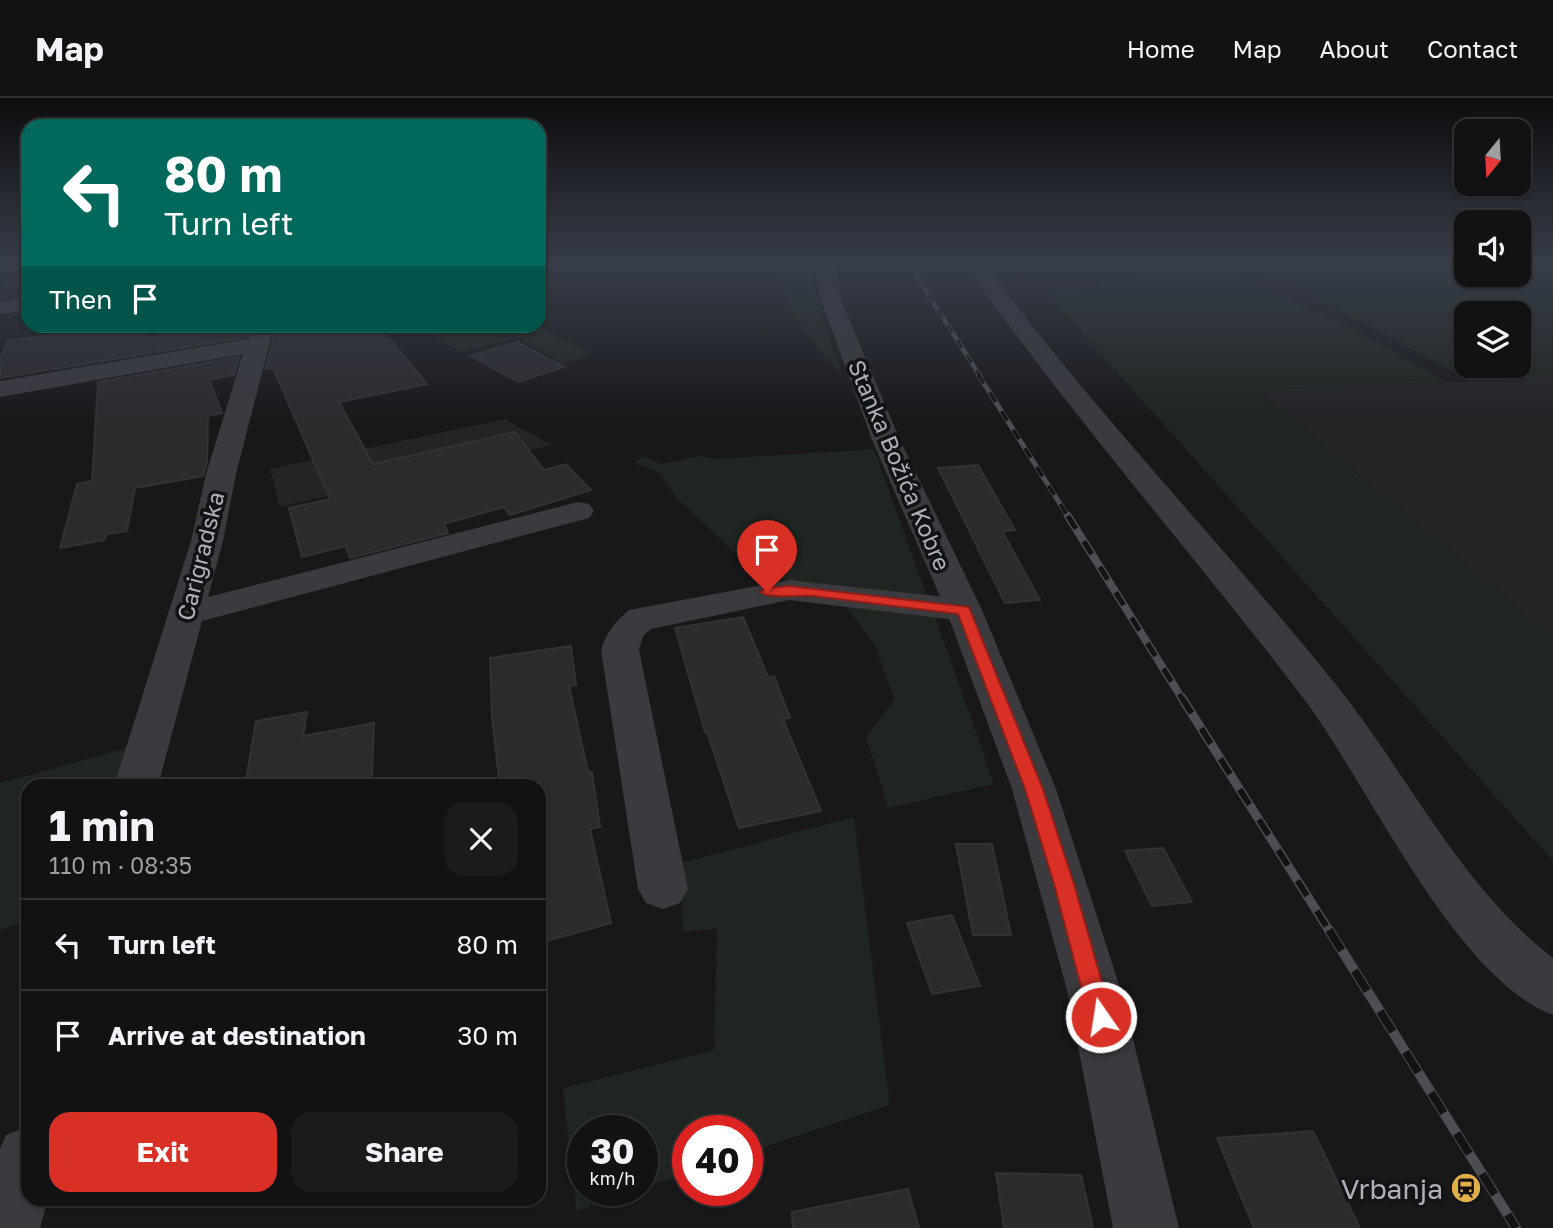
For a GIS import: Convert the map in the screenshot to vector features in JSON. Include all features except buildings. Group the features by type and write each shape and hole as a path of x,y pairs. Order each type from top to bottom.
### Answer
{"street":[{"name":"Stanka Božića Kobre","path":"838,317 886,440 964,610 1034,789 1095,994 1146,1228"},
{"path":"1012,317 1323,696 1443,875 1475,916 1515,960 1553,990"},
{"path":"0,389 260,335"},
{"name":"Carigradska","path":"138,779 207,541 221,474 260,335"},
{"path":"186,614 578,512"},
{"path":"663,889 620,650 622,639 632,626 642,618 789,590 964,610"},
{"path":"7,1228 21,1181"}],"shaded area":[{"path":"795,317 823,317 842,376 798,325"},
{"path":"1068,317 1325,317 1355,330 1447,382 1258,390 1553,638 1553,861"},
{"path":"1353,317 1454,317 1454,373"},
{"path":"1531,317 1553,317 1553,378 1469,381 1464,378 1531,378"},
{"path":"546,330 591,354 563,364 517,337 462,352 431,333 546,333"},
{"path":"1553,378 1553,638 1258,390"},
{"path":"505,419 552,445 280,507 270,469"},
{"path":"874,449 927,596 770,578 741,559 676,497 659,473 635,463 642,456 661,464 699,456 718,459"},
{"path":"845,605 935,616 994,784 888,808 866,736 895,699 874,644"},
{"path":"131,747 124,779 21,779 21,923 0,930 0,783"},
{"path":"854,817 890,1105 763,1148 763,1115 672,1115 672,1178 658,1183 658,1115 567,1115 567,1126 563,1088 714,1050 717,929 683,932 681,863"},
{"path":"575,1206 591,1206 576,1211"}],"railway":[{"path":"942,317 980,376"},
{"path":"978,374 1069,518"},
{"path":"1068,516 1183,700"},
{"path":"1182,698 1330,932"},
{"path":"1329,930 1516,1228"}],"place":[{"name":"Vrbanja","path":"1466,1188"}],"route":[{"path":"767,592 813,592 964,610 1034,789 1101,1017"}]}
